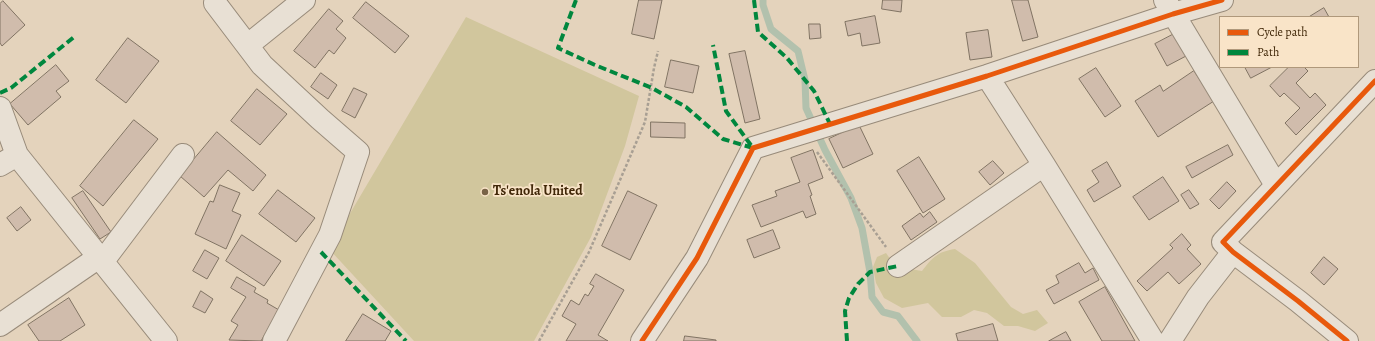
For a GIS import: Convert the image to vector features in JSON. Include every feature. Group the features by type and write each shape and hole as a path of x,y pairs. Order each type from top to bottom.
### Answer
{"street":[{"path":"248,46 304,0"},
{"path":"642,341 697,258 753,148 987,76 1169,7 1222,0"},
{"path":"215,3 262,65 358,152 330,235 274,341"},
{"path":"1169,7 1276,185"},
{"path":"987,76 1153,341"},
{"path":"1347,341 1298,301 1233,252 1223,242 1375,81"},
{"path":"0,108 8,160 101,259 166,341"},
{"path":"0,325 101,259 182,155"},
{"path":"898,266 1044,165"},
{"path":"1170,341 1198,297 1233,252"}],"path":[{"path":"539,341 589,252 645,122 658,51"},
{"path":"802,133 868,222 898,266"}],"shaded area":[{"name":"Ts'enola United","path":"466,17 639,96 625,146 591,237 534,341 414,341 329,249"},
{"path":"955,249 975,263 1011,307 1023,314 1037,310 1048,323 1035,331 1018,326 1004,326 987,313 974,310 961,317 942,317 928,303 902,308 884,298 876,283 873,267 877,257 886,253 893,263 910,269 922,271 936,256"}],"building":[{"path":"639,0 662,0 654,39 632,34"},
{"path":"883,0 902,0 901,12 882,9"},
{"path":"1012,0 1028,0 1038,37 1023,41"},
{"path":"3,1 25,25 2,46 0,43 0,4"},
{"path":"366,2 409,36 395,53 353,18"},
{"path":"1324,8 1328,16 1311,16"},
{"path":"329,9 343,21 336,29 346,38 334,54 329,50 315,68 294,51"},
{"path":"875,16 880,43 862,46 860,33 848,36 845,22"},
{"path":"809,24 820,24 821,38 810,39"},
{"path":"988,30 992,57 970,60 966,33"},
{"path":"1176,33 1188,55 1167,66 1155,44"},
{"path":"128,38 159,61 126,103 96,80"},
{"path":"745,51 760,119 745,123 729,54"},
{"path":"671,60 699,66 693,93 665,87"},
{"path":"56,65 69,81 56,91 61,97 28,125 10,104"},
{"path":"1096,68 1121,106 1105,117 1079,79"},
{"path":"1246,68 1270,68 1251,78"},
{"path":"1288,68 1305,68 1308,71 1296,83 1310,98 1315,93 1326,105 1296,135 1285,123 1300,108 1284,93 1280,97 1270,86"},
{"path":"1194,71 1214,101 1158,137 1135,101 1160,85 1163,91"},
{"path":"321,73 337,85 328,99 311,87"},
{"path":"354,88 367,94 355,118 342,111"},
{"path":"257,89 287,114 260,145 231,121"},
{"path":"134,120 158,139 103,206 80,186"},
{"path":"651,122 685,123 685,138 651,137"},
{"path":"859,125 873,154 843,168 829,139"},
{"path":"217,132 266,175 253,191 228,170 204,197 180,176"},
{"path":"1228,145 1233,155 1192,178 1186,167"},
{"path":"813,150 823,178 808,184 816,214 806,218 803,211 761,227 752,205 777,196 775,191 800,182 791,158"},
{"path":"919,157 945,199 923,213 897,171"},
{"path":"993,161 1004,173 990,185 979,172"},
{"path":"1107,162 1121,186 1094,202 1087,190 1099,182 1092,171"},
{"path":"1163,177 1179,201 1149,220 1133,197"},
{"path":"1227,182 1236,191 1219,209 1210,200"},
{"path":"220,185 240,193 232,211 241,215 226,249 195,234 210,201 213,202"},
{"path":"278,190 315,218 296,242 259,214"},
{"path":"1189,190 1199,204 1190,209 1181,195"},
{"path":"83,191 111,232 100,239 72,198"},
{"path":"628,191 657,205 630,260 602,246"},
{"path":"21,207 31,220 17,231 7,218"},
{"path":"930,212 937,222 911,240 902,226 920,213 923,217"},
{"path":"773,230 780,248 754,258 747,240"},
{"path":"1182,234 1191,245 1187,249 1201,264 1179,284 1168,272 1147,291 1137,281 1173,248 1170,245"},
{"path":"242,235 281,261 264,286 226,261"},
{"path":"205,250 219,258 207,279 193,271"},
{"path":"1324,257 1338,269 1324,285 1311,273"},
{"path":"1079,263 1085,273 1093,268 1099,280 1054,304 1046,290 1059,283 1056,276"},
{"path":"596,274 624,290 598,335 608,341 566,341 576,324 562,316 571,300 579,305 585,294 588,296 594,286 590,284"},
{"path":"237,277 256,288 254,292 268,300 267,303 279,310 261,341 229,340 238,325 231,321 246,297 231,288"},
{"path":"1105,287 1135,341 1102,341 1079,302"},
{"path":"201,291 213,299 205,313 193,307"},
{"path":"69,298 85,325 60,341 39,341 28,325"},
{"path":"363,314 391,331 385,341 346,341"},
{"path":"993,324 998,341 958,341 956,334"},
{"path":"1066,332 1071,341 1049,341"},
{"path":"685,336 716,340 716,341 684,341"}],"waterway":[{"path":"763,0 763,5 771,29 798,51 805,80 806,108 825,150 851,198 862,228 870,272 872,297 883,312 898,316 917,341"}],"marked path":[{"path":"576,0 558,48 652,88 686,107 723,139 753,148 726,111 713,45"},
{"path":"754,0 758,32 787,58 814,91 830,124"},
{"path":"0,93 11,88 74,37"},
{"path":"321,252 406,341"},
{"path":"847,341 845,311 849,298 858,284 870,272 898,266"}],"cycle path":[{"path":"642,341 697,258 753,148 987,76 1173,14 1222,0"},
{"path":"1347,341 1298,301 1233,252 1223,242 1375,81"}],"place":[{"name":"Ts'enola United","path":"485,192"}]}
